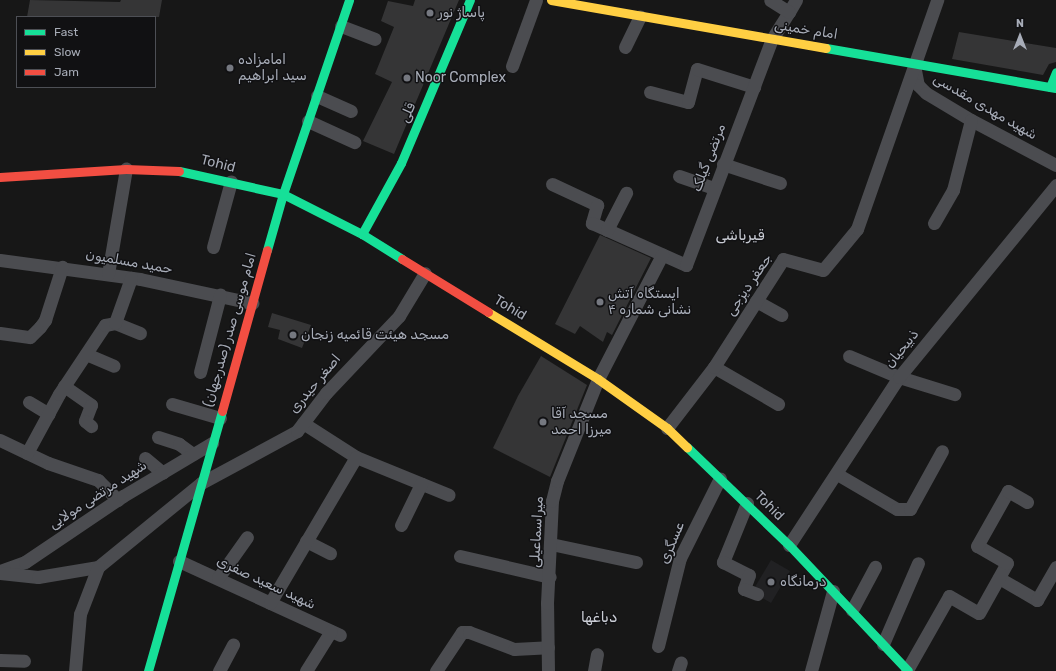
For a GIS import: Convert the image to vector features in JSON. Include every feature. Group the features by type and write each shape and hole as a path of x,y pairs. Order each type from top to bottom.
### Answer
{"main road":[{"name":"(صدرجهان) امام موسی صدر","path":"148,671 283,194 349,0"},
{"name":"قلی","path":"362,234 404,156 470,0"},
{"name":"امام خمینی","path":"551,0 1053,88"},
{"path":"1053,88 1056,72"},
{"name":"Tohid","path":"0,177 126,169 188,171 283,194 362,234 598,379 667,428 789,545 852,610 907,671"}],"street":[{"path":"512,66 536,0"},
{"path":"770,0 789,12"},
{"name":"مرتضی گیلک","path":"662,255 686,265 723,164 772,39 796,0"},
{"path":"914,63 937,0"},
{"path":"625,47 640,16"},
{"path":"341,26 375,39"},
{"name":"شهید مهدی مقدسی","path":"914,63 918,85 926,93 971,120 1056,165"},
{"name":"جعفر دیزجی","path":"667,428 714,367 783,259 823,270 857,229 914,63"},
{"path":"650,92 688,102 697,68 754,87"},
{"path":"317,96 351,111"},
{"path":"934,223 953,190 971,120"},
{"path":"308,121 354,142"},
{"path":"723,164 780,183"},
{"path":"108,274 126,169"},
{"path":"679,176 714,188"},
{"path":"213,247 231,181"},
{"path":"552,184 597,205 592,223 662,255"},
{"name":"ذبیحیان","path":"789,545 837,474 899,377 1056,185"},
{"path":"607,230 626,193"},
{"name":"میراسماعیلی","path":"548,671 547,603 550,577 552,501 557,481 598,379 662,255"},
{"name":"حمید مسلمیون","path":"0,260 108,274 220,295 252,303"},
{"path":"0,333 30,337 40,327 45,320 62,267"},
{"name":"اصغر حیدری","path":"98,567 201,483 297,431 326,393 399,316 425,273"},
{"path":"115,323 131,278"},
{"path":"200,372 220,295"},
{"path":"756,301 781,315"},
{"path":"27,453 64,386 105,325 115,323 140,333"},
{"path":"86,354 114,366"},
{"path":"849,356 899,377 954,394"},
{"path":"714,367 778,404"},
{"path":"64,386 91,406 85,421 91,426"},
{"path":"28,402 49,414"},
{"path":"172,404 220,418"},
{"path":"303,423 356,457 449,495"},
{"path":"158,437 179,444 193,454"},
{"path":"0,440 27,453 98,480 118,500"},
{"name":"شهید مرتضی مولایی","path":"0,572 25,562 118,500 212,443"},
{"path":"837,474 897,509 910,509 942,451"},
{"path":"270,603 356,457"},
{"path":"145,458 163,472"},
{"name":"عسگری","path":"658,646 680,558 720,478"},
{"path":"401,525 421,484"},
{"path":"907,671 949,596 979,613 1007,563 977,546 1008,491 1026,502"},
{"path":"747,504 723,562 749,575 744,589 757,594"},
{"path":"218,578 247,537"},
{"path":"306,541 330,553"},
{"path":"551,544 636,562"},
{"path":"460,556 550,577"},
{"name":"شهید سعید صفری","path":"179,561 336,633 310,670"},
{"path":"883,644 918,563"},
{"path":"0,572 38,577 98,567"},
{"path":"75,671 80,614 98,567"},
{"path":"852,610 875,567"},
{"path":"999,578 1037,600 1056,567"},
{"path":"810,671 833,592"},
{"path":"436,671 462,632 469,632 514,648 548,647"},
{"path":"219,671 233,645"},
{"path":"594,671 597,654"},
{"path":"0,660 24,661"}],"shaded area":[{"name":"درمانگاه","path":"771,560 790,571 771,603 752,592"}],"building":[{"path":"30,0 120,2 121,0 162,0 159,17 27,16"},
{"name":"Noor Complex","path":"415,0 459,0 394,154 363,141 392,82 375,74 394,27 381,21 388,1 413,6"},
{"path":"959,32 1056,48 1056,62 1049,64 1043,75 952,59"},
{"name":"ایستگاه آتش نشانی شماره ۴","path":"600,235 651,258 612,335 607,332 603,342 580,326 575,334 555,324"},
{"name":"مسجد هیئت قائمیه زنجان","path":"272,313 311,325 302,348 278,339 280,330 268,327"},
{"name":"مسجد آقا میرزا احمد","path":"541,356 587,385 550,477 493,448 518,396"}],"traffic: fast":[{"path":"267,250 283,194 349,0"},
{"path":"362,234 401,163 470,0"},
{"path":"826,48 1056,88"},
{"path":"1050,87 1056,72"},
{"path":"179,171 283,194 362,234 402,259"},
{"path":"148,671 222,411"},
{"path":"687,447 789,545 908,671"}],"traffic: slow":[{"path":"551,0 826,48"},
{"path":"488,312 598,379 667,428 687,447"}],"traffic: jam":[{"path":"0,177 126,169 179,171"},
{"path":"222,411 267,250"},
{"path":"402,259 488,312"}],"place":[{"name":"پاساژ نور","path":"430,13"},
{"name":"امامزاده سید ابراهیم","path":"230,68"},
{"name":"Noor Complex","path":"407,78"},
{"name":"ایستگاه آتش نشانی شماره ۴","path":"600,302"},
{"name":"مسجد هیئت قائمیه زنجان","path":"293,335"},
{"name":"مسجد آقا میرزا احمد","path":"543,422"},
{"name":"درمانگاه","path":"771,582"}],"district":[{"name":"قیرباشی","path":"740,236"},
{"name":"دباغها","path":"599,618"}]}
